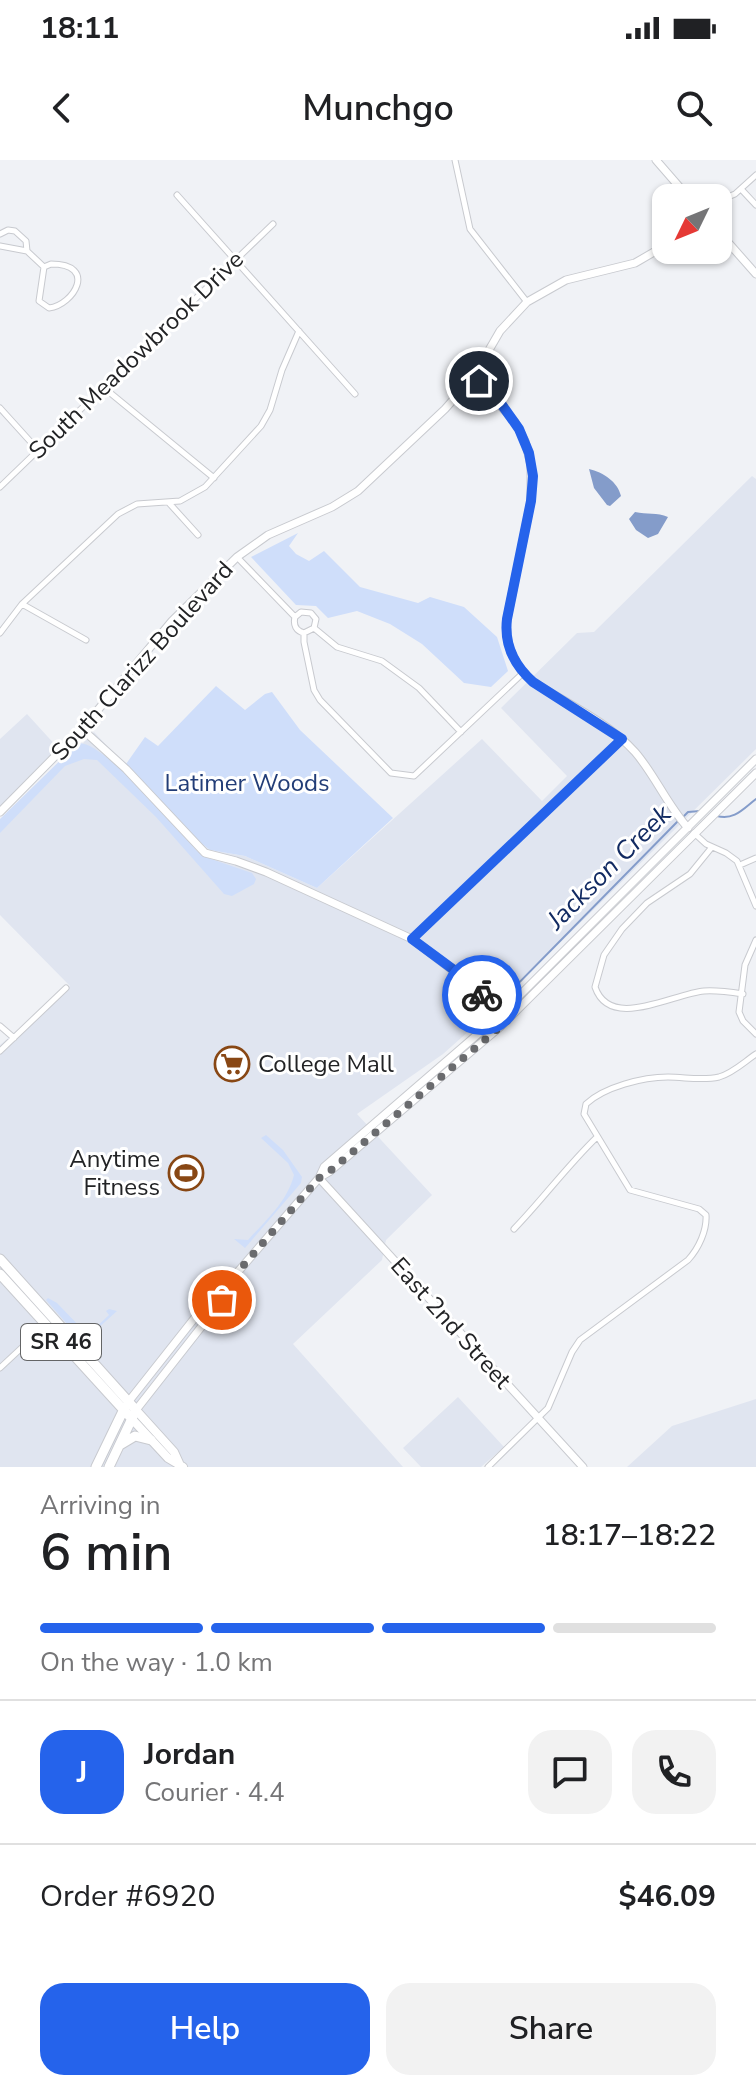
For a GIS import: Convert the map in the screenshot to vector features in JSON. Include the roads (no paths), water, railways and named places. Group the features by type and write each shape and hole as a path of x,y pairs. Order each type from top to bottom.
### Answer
{"highway":[{"name":"SR 46","path":"0,1259 130,1410"},
{"name":"SR 46","path":"0,1274 45,1326 130,1410"},
{"path":"109,1467 130,1410"},
{"path":"96,1467 130,1410"},
{"path":"118,1448 135,1436 151,1440"}],"main road":[{"path":"130,1410 151,1440 168,1458 181,1465"},
{"path":"130,1410 174,1452 181,1465"}],"street":[{"path":"455,160 470,229 527,302"},
{"path":"656,160 677,184"},
{"path":"732,194 756,175"},
{"path":"741,189 756,205"},
{"path":"177,195 355,394"},
{"name":"South Meadowbrook Drive","path":"0,487 273,224"},
{"path":"0,234 15,231 26,241 27,251"},
{"path":"0,246 27,251 44,267 73,267 78,274 77,283 73,292 56,307 49,308 39,301 44,267"},
{"path":"732,247 756,274"},
{"name":"South Clarizz Boulevard","path":"0,812 82,729 172,621 237,557 268,535 332,507 358,491 445,409 474,376 500,331 527,302 566,280 635,263 652,253"},
{"path":"0,633 22,604 122,511 137,504 169,502 194,495 214,478 266,419 299,331"},
{"path":"474,376 515,422 525,441 531,465 533,488 506,626 510,650 523,673 622,739 638,755 685,825 740,865 756,906"},
{"path":"103,387 214,478"},
{"path":"0,408 38,450"},
{"path":"169,502 198,535"},
{"path":"237,557 295,617 296,628 304,633"},
{"path":"22,604 86,640"},
{"path":"295,617 301,612 311,613 316,619 314,628"},
{"path":"0,617 5,623"},
{"path":"314,628 337,647 382,661 419,688 461,732"},
{"path":"304,633 314,628"},
{"path":"304,633 314,690 320,700 391,773 414,776 523,673"},
{"path":"82,729 126,769 205,853 266,872 412,939 454,970 504,1018"},
{"path":"412,939 622,739"},
{"path":"504,1018 685,825 756,759"},
{"path":"130,1410 220,1303 223,1289 340,1156 504,1018 612,915 685,825 707,820 756,773"},
{"path":"712,847 690,874 647,903 617,936 601,962 595,987 607,1005 623,1009 701,991 743,994"},
{"path":"740,865 756,858"},
{"path":"605,908 612,915"},
{"path":"756,940 745,965 740,1016 756,1034"},
{"path":"0,1051 66,988"},
{"path":"0,1026 14,1038"},
{"path":"488,1467 548,1408 576,1343 688,1260 697,1249 706,1225 706,1215 699,1209 630,1190 584,1111 587,1102 624,1086 661,1078 720,1076 756,1054"},
{"path":"514,1229 543,1199 567,1166 597,1137"},
{"name":"East 2nd Street","path":"319,1178 583,1467"},
{"path":"0,1368 45,1326"}],"water":[{"path":"589,469 604,475 617,486 621,496 610,506 594,488"},
{"path":"635,512 668,517 658,534 648,538 636,530 629,519"}],"waterway":[{"name":"Jackson Creek","path":"717,816 734,815 756,799"},
{"name":"Jackson Creek","path":"684,816 688,812 700,811"},
{"name":"Jackson Creek","path":"503,999 679,820"}],"place":[{"name":"College Mall","path":"232,1064"},
{"name":"Anytime Fitness","path":"186,1173"}],"park label":[{"name":"Latimer Woods","path":"247,783"}]}
